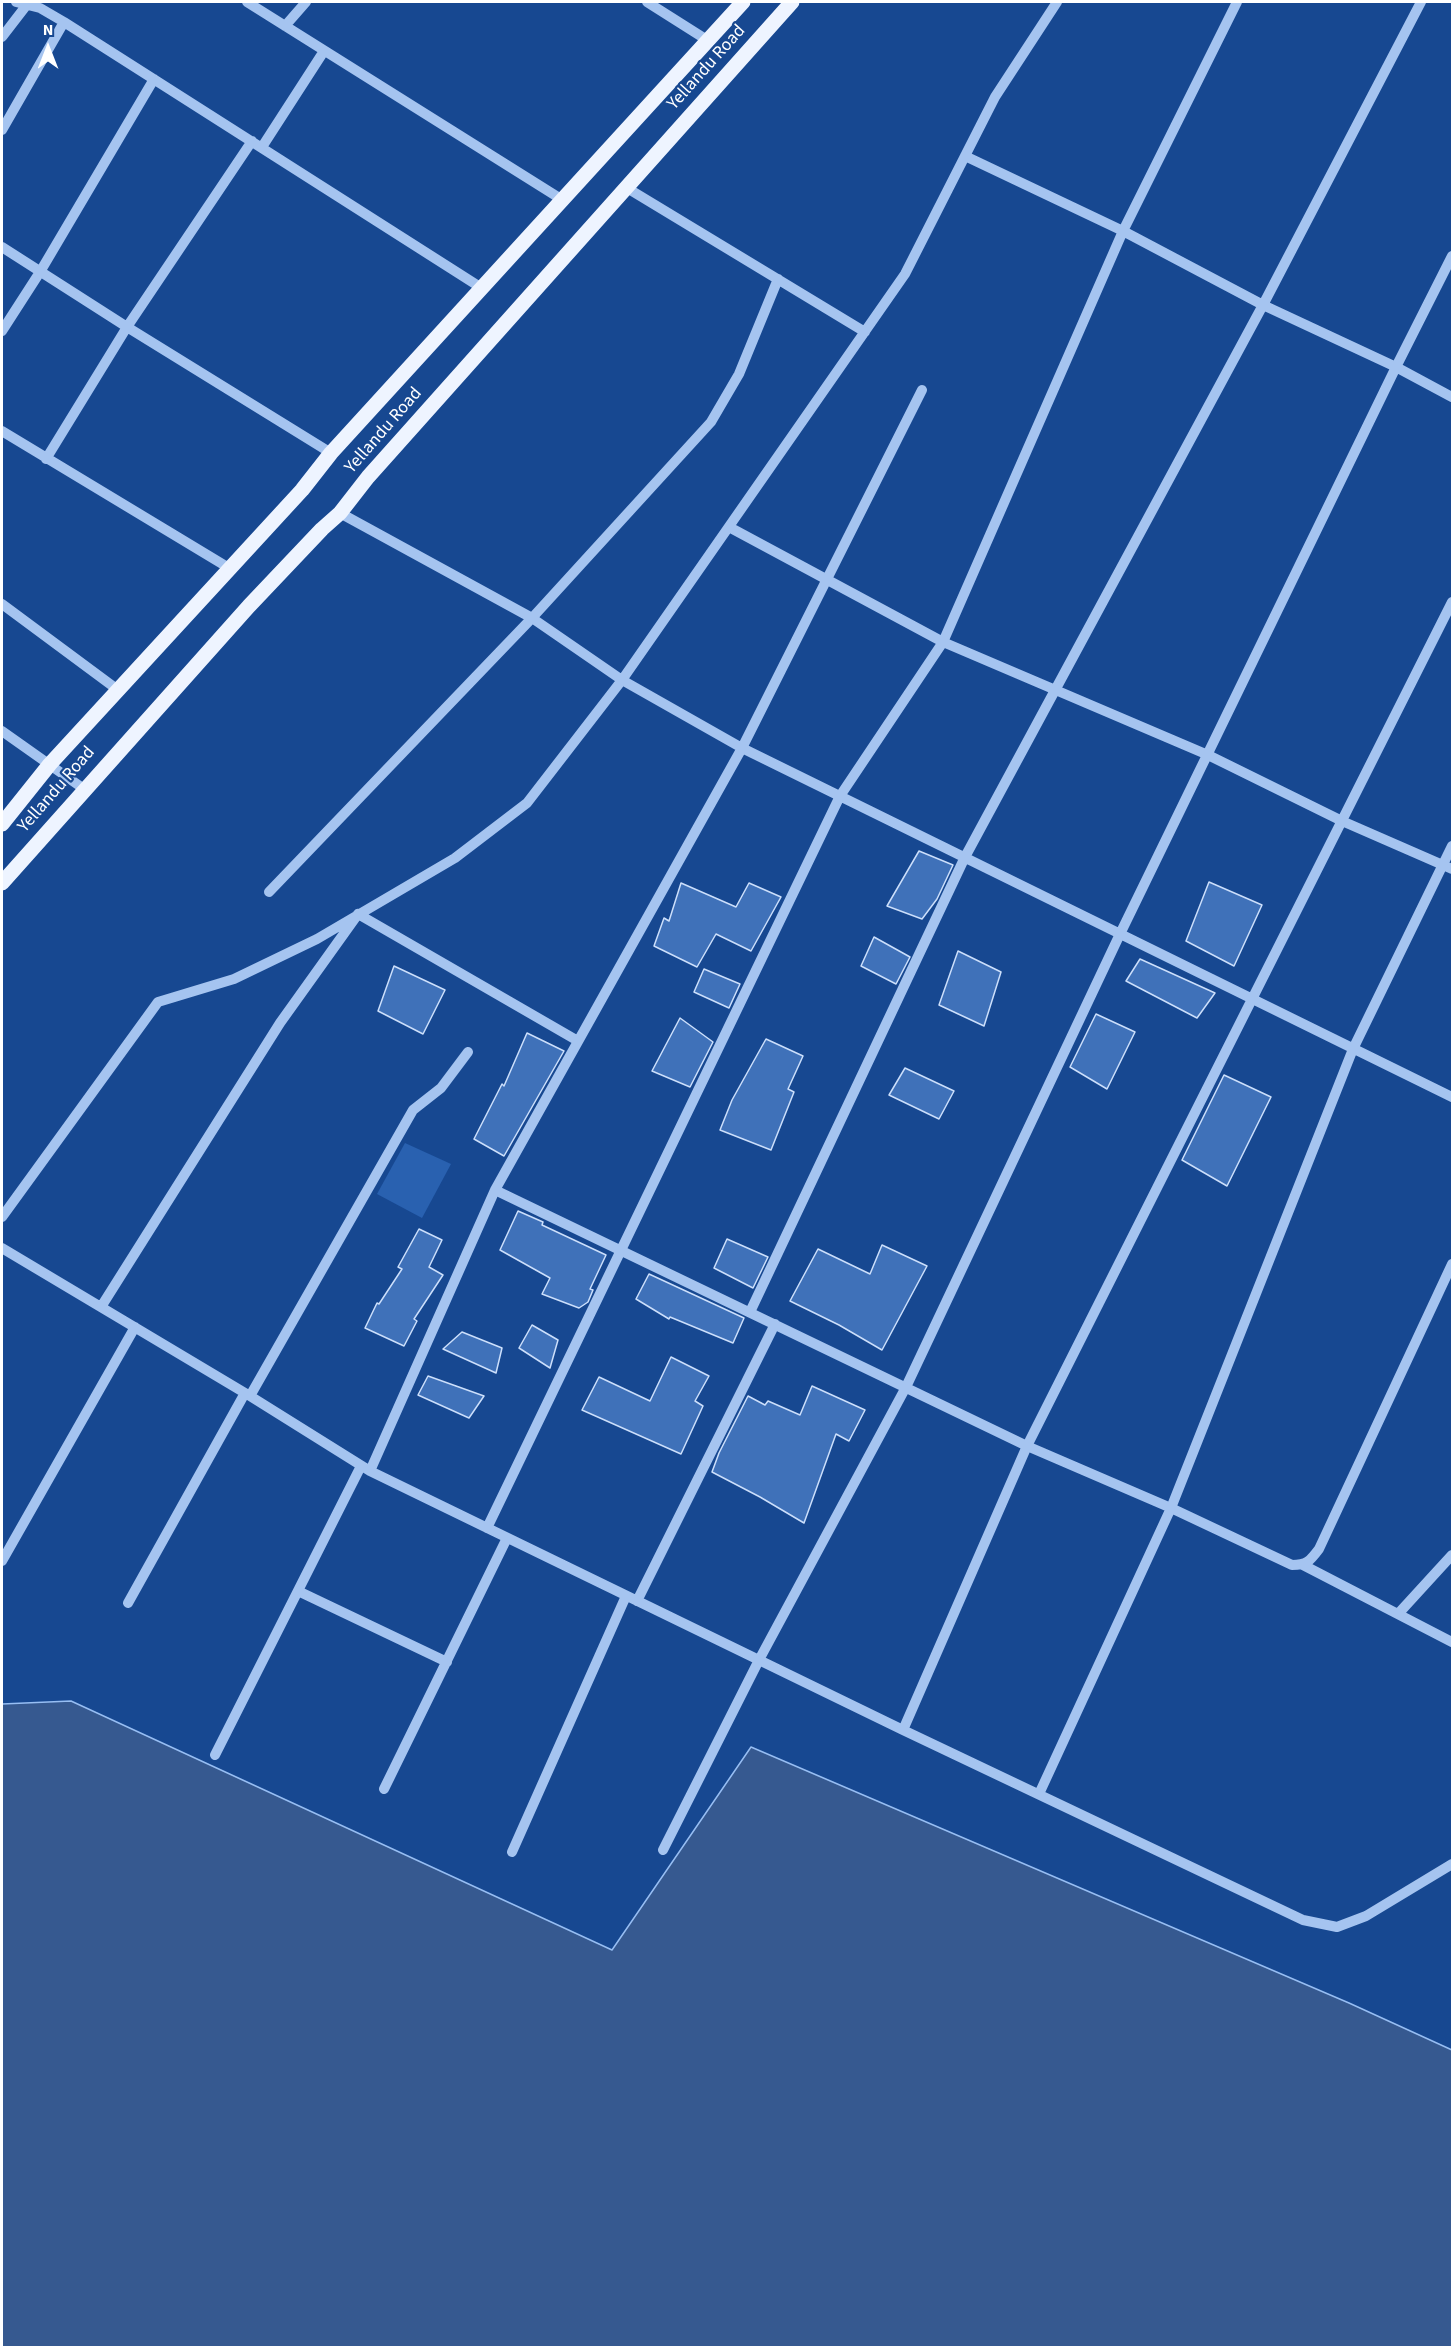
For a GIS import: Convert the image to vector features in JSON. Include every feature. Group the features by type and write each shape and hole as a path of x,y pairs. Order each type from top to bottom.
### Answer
{"main road":[{"name":"Yellandu Road","path":"2,824 50,764 302,490 331,453 480,287 743,2"},
{"name":"Yellandu Road","path":"2,883 249,606 340,513 368,477 792,2"}],"street":[{"path":"247,2 561,200"},
{"path":"285,26 306,2"},
{"path":"647,2 708,40"},
{"path":"2,1217 158,1002 234,979 317,939 455,858 527,802 622,680 906,274 995,98 1057,2"},
{"path":"487,1528 840,796 943,642 1123,231 1237,2"},
{"path":"750,1312 965,857 1263,305 1420,2"},
{"path":"2,37 24,3 40,8 480,287"},
{"path":"2,130 64,22"},
{"path":"262,147 324,51"},
{"path":"2,331 40,272 154,79"},
{"path":"46,459 127,327 252,141"},
{"path":"965,156 1123,231 1263,305 1396,367 1452,397"},
{"path":"627,188 865,332"},
{"path":"2,247 331,453"},
{"path":"663,1850 759,1660 906,1387 1120,934 1452,256"},
{"path":"269,892 532,618 711,422 739,374 778,279"},
{"path":"215,1755 298,1591 365,1469 495,1190 742,748 922,390"},
{"path":"2,431 229,568"},
{"path":"340,513 532,618 622,680 742,748 1452,1097"},
{"path":"729,527 943,642 1208,755 1342,821 1448,867"},
{"path":"903,1730 1028,1446 1452,602"},
{"path":"2,604 118,690"},
{"path":"2,731 84,789"},
{"path":"1039,1794 1171,1508 1353,1049 1448,867 1452,846"},
{"path":"358,914 578,1041"},
{"path":"101,1307 280,1023 358,914"},
{"path":"128,1603 413,1110 441,1088 468,1052"},
{"path":"495,1190 1028,1446 1171,1508 1292,1565 1303,1565 1310,1562 1319,1550 1452,1264"},
{"path":"2,1248 248,1395 365,1469 903,1730 1303,1920 1337,1928 1366,1916 1452,1864"},
{"path":"512,1852 631,1598 775,1324"},
{"path":"2,1561 135,1327"},
{"path":"384,1789 507,1538"},
{"path":"1398,1614 1452,1555"},
{"path":"1303,1565 1452,1642"},
{"path":"298,1591 447,1662"}],"shaded area":[{"path":"405,1143 451,1164 422,1218 377,1194"},
{"path":"71,1701 612,1950 751,1747 1349,2003 1452,2050 1452,2347 2,2347 2,1704"}],"building":[{"path":"919,851 953,865 937,899 922,919 887,906"},
{"path":"1209,882 1262,905 1234,966 1186,941"},
{"path":"681,883 736,907 749,883 781,897 751,951 716,934 697,967 654,946 664,918 669,921"},
{"path":"874,937 910,957 896,984 861,966"},
{"path":"958,951 1001,972 984,1026 939,1005"},
{"path":"1140,959 1215,993 1197,1018 1126,981"},
{"path":"394,966 445,990 423,1034 378,1011"},
{"path":"704,969 740,984 729,1008 694,992"},
{"path":"1096,1014 1135,1032 1107,1089 1070,1067"},
{"path":"680,1018 713,1042 690,1087 652,1071"},
{"path":"527,1033 564,1051 504,1156 474,1139 502,1084 504,1086"},
{"path":"766,1039 803,1056 788,1089 794,1092 771,1150 720,1130 732,1100"},
{"path":"905,1068 954,1091 939,1119 889,1095"},
{"path":"1224,1075 1271,1097 1227,1186 1182,1160"},
{"path":"518,1211 606,1255 590,1289 593,1290 588,1302 579,1308 542,1294 550,1278 500,1250"},
{"path":"419,1229 442,1240 429,1267 443,1275 414,1319 417,1321 404,1346 365,1328 377,1303 379,1304 402,1269 398,1267"},
{"path":"727,1239 768,1257 753,1288 714,1268"},
{"path":"882,1245 927,1266 882,1350 839,1325 790,1301 818,1249 870,1274"},
{"path":"649,1274 744,1318 733,1343 670,1317 669,1319 636,1299"},
{"path":"532,1325 558,1340 550,1368 519,1348"},
{"path":"462,1332 502,1348 496,1373 443,1349"},
{"path":"671,1357 709,1376 695,1401 703,1406 681,1454 582,1410 599,1377 650,1401"},
{"path":"428,1376 484,1396 469,1418 418,1395"},
{"path":"812,1386 865,1410 849,1441 836,1434 804,1523 712,1472 719,1453 748,1396 765,1405 768,1401 800,1415"}]}
